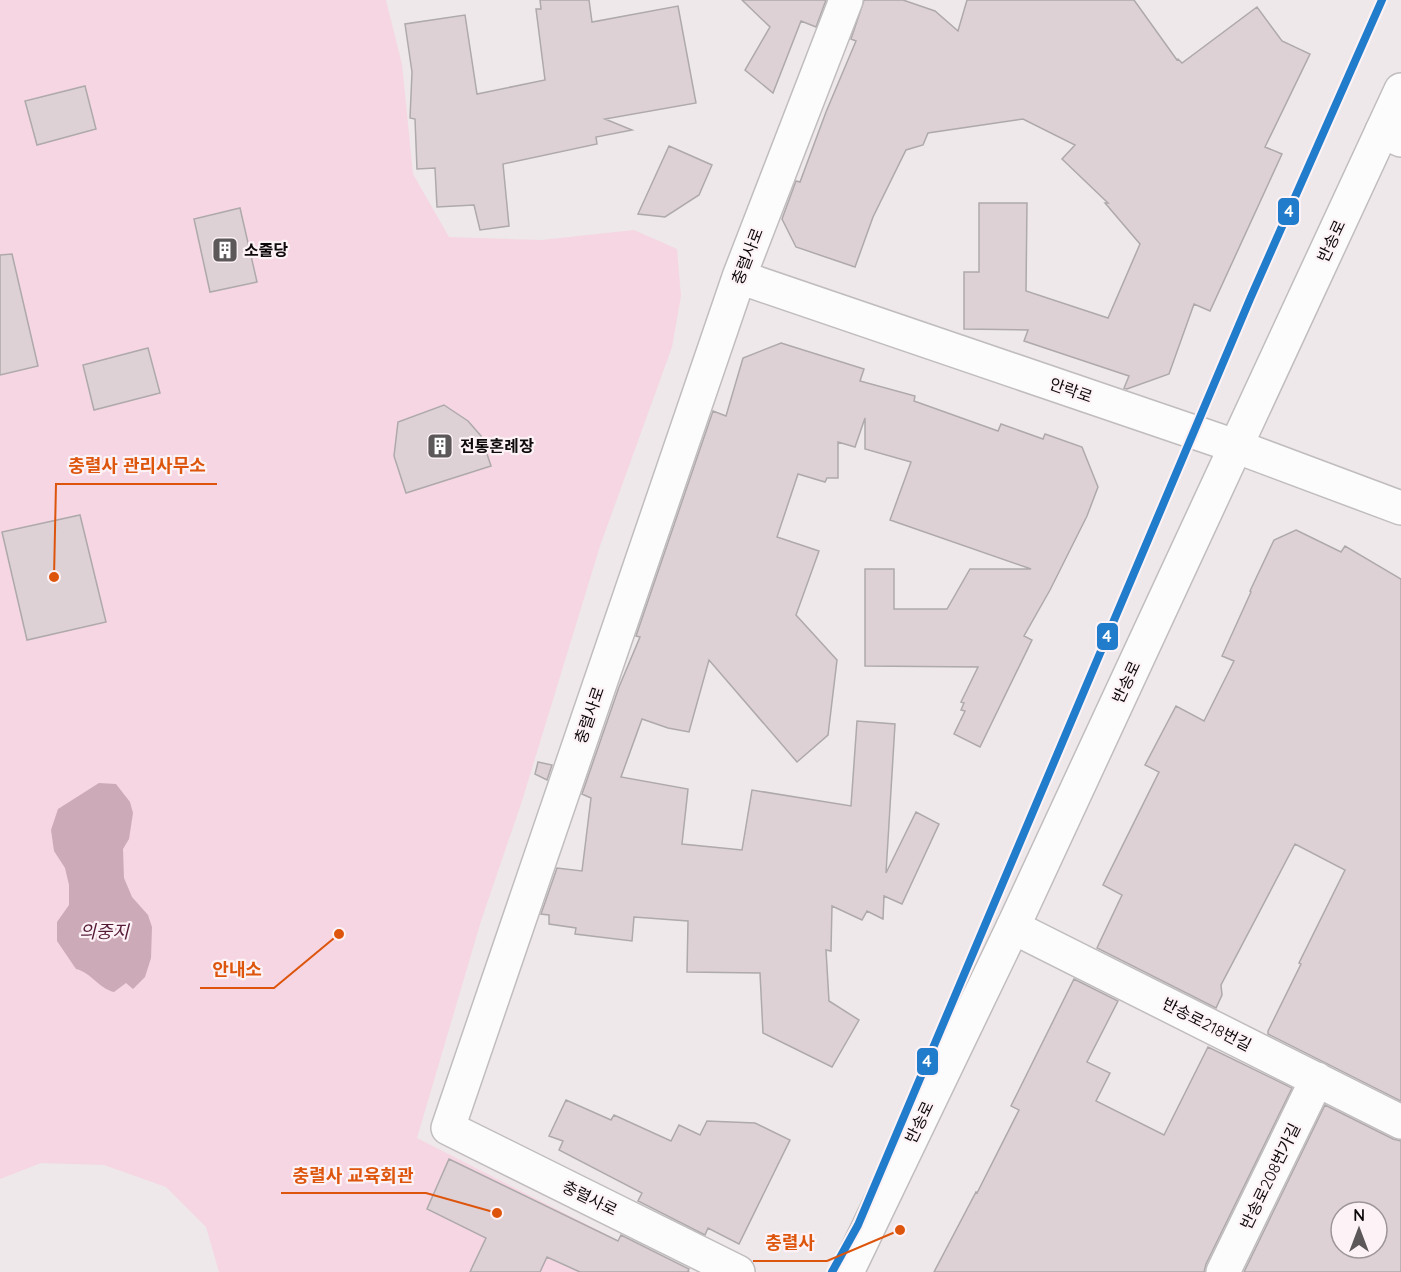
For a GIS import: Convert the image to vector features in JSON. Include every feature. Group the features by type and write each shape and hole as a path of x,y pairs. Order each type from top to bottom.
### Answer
{"street":[{"name":"충렬사로","path":"738,1272 448,1128 739,277 846,0"},
{"name":"반송로","path":"847,1272 1013,927 1235,446 1391,135 1401,90"},
{"name":"안락로","path":"739,277 1235,446 1401,508"},
{"name":"반송로218번길","path":"1013,927 1401,1122"},
{"name":"반송로208번가길","path":"1223,1272 1317,1080"}],"shaded area":[{"path":"0,0 386,0 402,64 413,174 449,237 541,240 634,230 677,249 681,296 672,347 600,546 522,801 481,921 417,1138 625,1244 611,1272 219,1272 206,1227 166,1187 104,1165 41,1163 0,1179"}],"water":[{"name":"의중지","path":"99,783 116,784 130,802 133,813 129,839 123,849 124,878 132,897 148,915 152,927 151,958 145,977 133,989 126,983 114,992 76,969 57,941 57,922 69,905 69,885 65,868 54,851 51,830 58,809"}],"building":[{"path":"540,0 589,0 592,22 678,6 696,103 605,119 632,130 596,137 597,144 503,164 509,226 480,230 474,205 437,207 435,168 417,169 415,119 410,118 412,72 405,24 465,15 477,94 545,80 536,9 541,9"},
{"path":"742,0 826,0 816,27 801,21 773,93 745,70 770,27"},
{"path":"864,0 903,0 935,11 958,31 967,0 1134,0 1177,60 1182,63 1257,7 1282,41 1310,54 1265,147 1282,154 1210,311 1194,304 1169,374 1127,389 1124,388 1129,376 1024,341 1028,330 964,329 964,272 979,272 979,203 1027,203 1026,291 1108,318 1140,244 1105,203 1108,203 1062,159 1075,145 1023,119 928,133 923,145 906,150 873,217 855,267 796,247 782,219 796,181 800,182 856,41 851,39"},
{"path":"85,86 96,129 37,145 25,101"},
{"path":"669,146 712,165 699,195 665,217 638,214"},
{"name":"소줄당","path":"240,208 257,282 210,292 194,219"},
{"path":"12,254 38,366 0,375 0,255"},
{"path":"781,343 864,369 860,381 915,396 914,401 998,431 1001,424 1043,439 1045,434 1082,447 1098,487 1087,516 1024,636 1032,640 980,747 954,734 965,711 961,710 964,703 961,702 978,667 865,666 865,569 894,569 894,609 947,609 970,569 1031,569 890,520 911,462 865,449 865,418 855,447 838,442 838,478 827,478 825,482 798,474 777,537 819,551 796,615 837,660 828,735 797,762 709,660 689,732 642,719 621,777 688,789 682,844 742,850 752,790 851,806 857,721 895,724 886,873 916,812 939,824 902,904 884,896 883,919 867,911 862,920 832,906 831,951 826,950 829,1001 859,1020 832,1067 763,1033 760,973 687,972 688,921 634,917 632,941 575,934 576,928 549,924 549,915 541,914 557,868 582,871 591,798 582,794 619,687 640,637 636,636 713,411 726,416 743,358"},
{"path":"148,348 160,393 94,410 83,365"},
{"name":"전통혼례장","path":"444,405 468,421 481,436 491,466 406,493 394,456 398,422"},
{"path":"80,515 106,622 27,640 2,532"},
{"path":"1296,530 1341,552 1345,546 1401,579 1401,1101 1268,1034 1301,964 1299,963 1345,870 1295,844 1221,985 1222,995 1216,1008 1097,948 1122,895 1103,885 1159,772 1145,765 1176,706 1204,721 1234,661 1222,656 1274,540"},
{"path":"538,762 552,765 547,780 535,774"},
{"path":"1074,979 1118,1001 1087,1062 1110,1073 1096,1101 1164,1135 1208,1047 1292,1088 1204,1272 934,1272 1019,1110 1011,1106"},
{"path":"566,1100 611,1120 614,1115 671,1141 679,1125 700,1135 707,1121 755,1123 790,1140 739,1244 708,1228 705,1235 638,1201 642,1193 559,1150 563,1141 549,1136"},
{"path":"1325,1105 1401,1141 1401,1272 1244,1272"},
{"path":"449,1159 618,1241 621,1235 689,1269 689,1272 580,1272 547,1257 540,1272 470,1272 486,1238 427,1209"}],"transit line":[{"name":"4","path":"832,1272 858,1225 1250,299 1382,0"}],"place":[{"name":"소줄당","path":"225,250"},
{"name":"전통혼례장","path":"440,446"},
{"name":"충렬사 관리사무소","path":"54,577"},
{"name":"안내소","path":"339,934"},
{"name":"충렬사 교육회관","path":"497,1213"},
{"name":"충렬사","path":"900,1230"}]}
